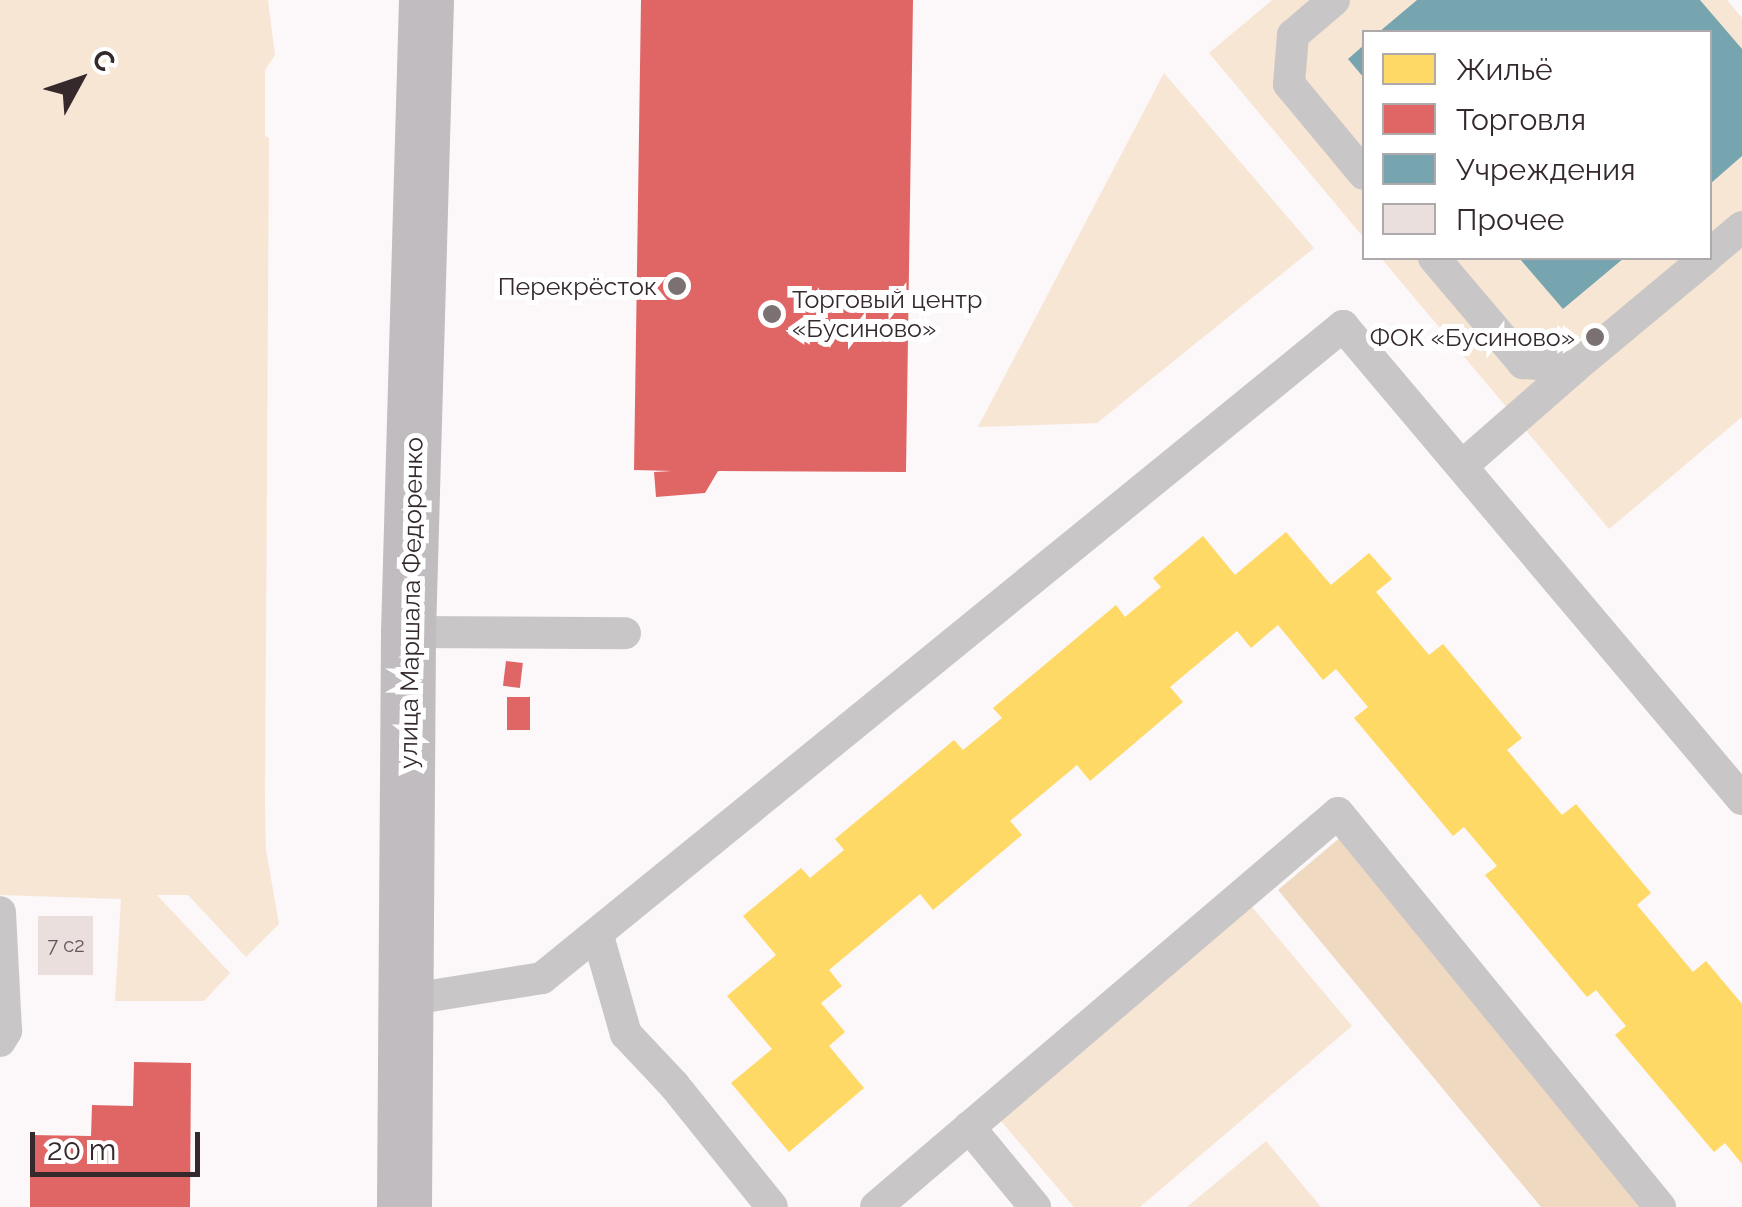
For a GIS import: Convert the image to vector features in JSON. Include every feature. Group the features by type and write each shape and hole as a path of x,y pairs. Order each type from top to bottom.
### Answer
{"street":[{"name":"улица Маршала Федоренко","path":"404,1207 408,632 426,0"}],"lane":[{"path":"1334,0 1293,34 1288,84 1362,172"},
{"path":"1712,253 1742,227"},
{"path":"1436,260 1523,363 1575,367"},
{"path":"1462,466 1703,260"},
{"path":"406,1000 542,978 1343,326 1742,799"},
{"path":"408,632 624,632"},
{"path":"876,1207 1338,813 1660,1207"},
{"path":"0,912 6,1032 0,1041"},
{"path":"598,936 626,1034 674,1084 772,1207"},
{"path":"969,1127 1035,1207"}],"shaded area":[{"path":"0,0 268,0 275,55 265,70 265,136 269,138 265,805 266,850 279,924 246,957 188,895 157,895 230,973 204,1001 115,1001 121,899 0,895"},
{"name":"ФОК «Бусиново»","path":"1272,0 1727,0 1742,18 1742,417 1609,529 1383,260 1712,260 1712,30 1362,30 1362,236 1209,53"},
{"path":"1164,73 1314,248 1097,423 978,427"},
{"path":"1342,836 1645,1207 1541,1207 1278,890"},
{"path":"1252,907 1352,1026 1140,1207 1074,1207 1000,1120"},
{"path":"1266,1141 1321,1207 1187,1207"}],"building: Жильё":[{"path":"1286,532 1331,585 1369,553 1392,579 1376,592 1429,655 1443,644 1522,738 1507,750 1562,815 1576,804 1651,893 1637,905 1693,972 1706,961 1742,1004 1742,1164 1725,1143 1714,1152 1615,1035 1626,1026 1596,990 1587,997 1485,875 1497,866 1464,827 1453,836 1354,718 1368,707 1336,669 1323,680 1278,625 1251,648 1237,631 1170,687 1183,702 1090,781 1077,765 1010,821 1022,835 933,910 920,894 829,970 842,986 821,1003 845,1032 829,1046 864,1088 789,1152 731,1083 772,1049 727,996 776,955 743,916 801,868 810,878 844,850 835,839 954,740 963,750 1002,718 993,708 1116,605 1125,617 1161,587 1153,578 1203,536 1235,575"}],"building: Торговля":[{"name":"Торговый центр «Бусиново»","path":"641,0 913,0 906,472 718,471 705,493 656,497 654,472 672,471 634,470"},
{"path":"506,661 523,663 520,688 503,686"},
{"path":"507,697 530,697 530,730 507,730"},
{"path":"134,1062 191,1063 190,1207 30,1207 30,1135 91,1136 92,1105 133,1106"}],"building: Учреждения":[{"path":"1417,0 1700,0 1742,49 1742,156 1712,182 1712,30 1381,30"},
{"path":"1362,47 1362,76 1348,59"},
{"path":"1521,260 1622,260 1563,309"}],"building: Прочее":[{"path":"38,916 93,916 93,975 38,975"}],"place":[{"name":"Перекрёсток","path":"677,286"},
{"name":"Торговый центр «Бусиново»","path":"772,314"},
{"name":"ФОК «Бусиново»","path":"1595,337"}]}
